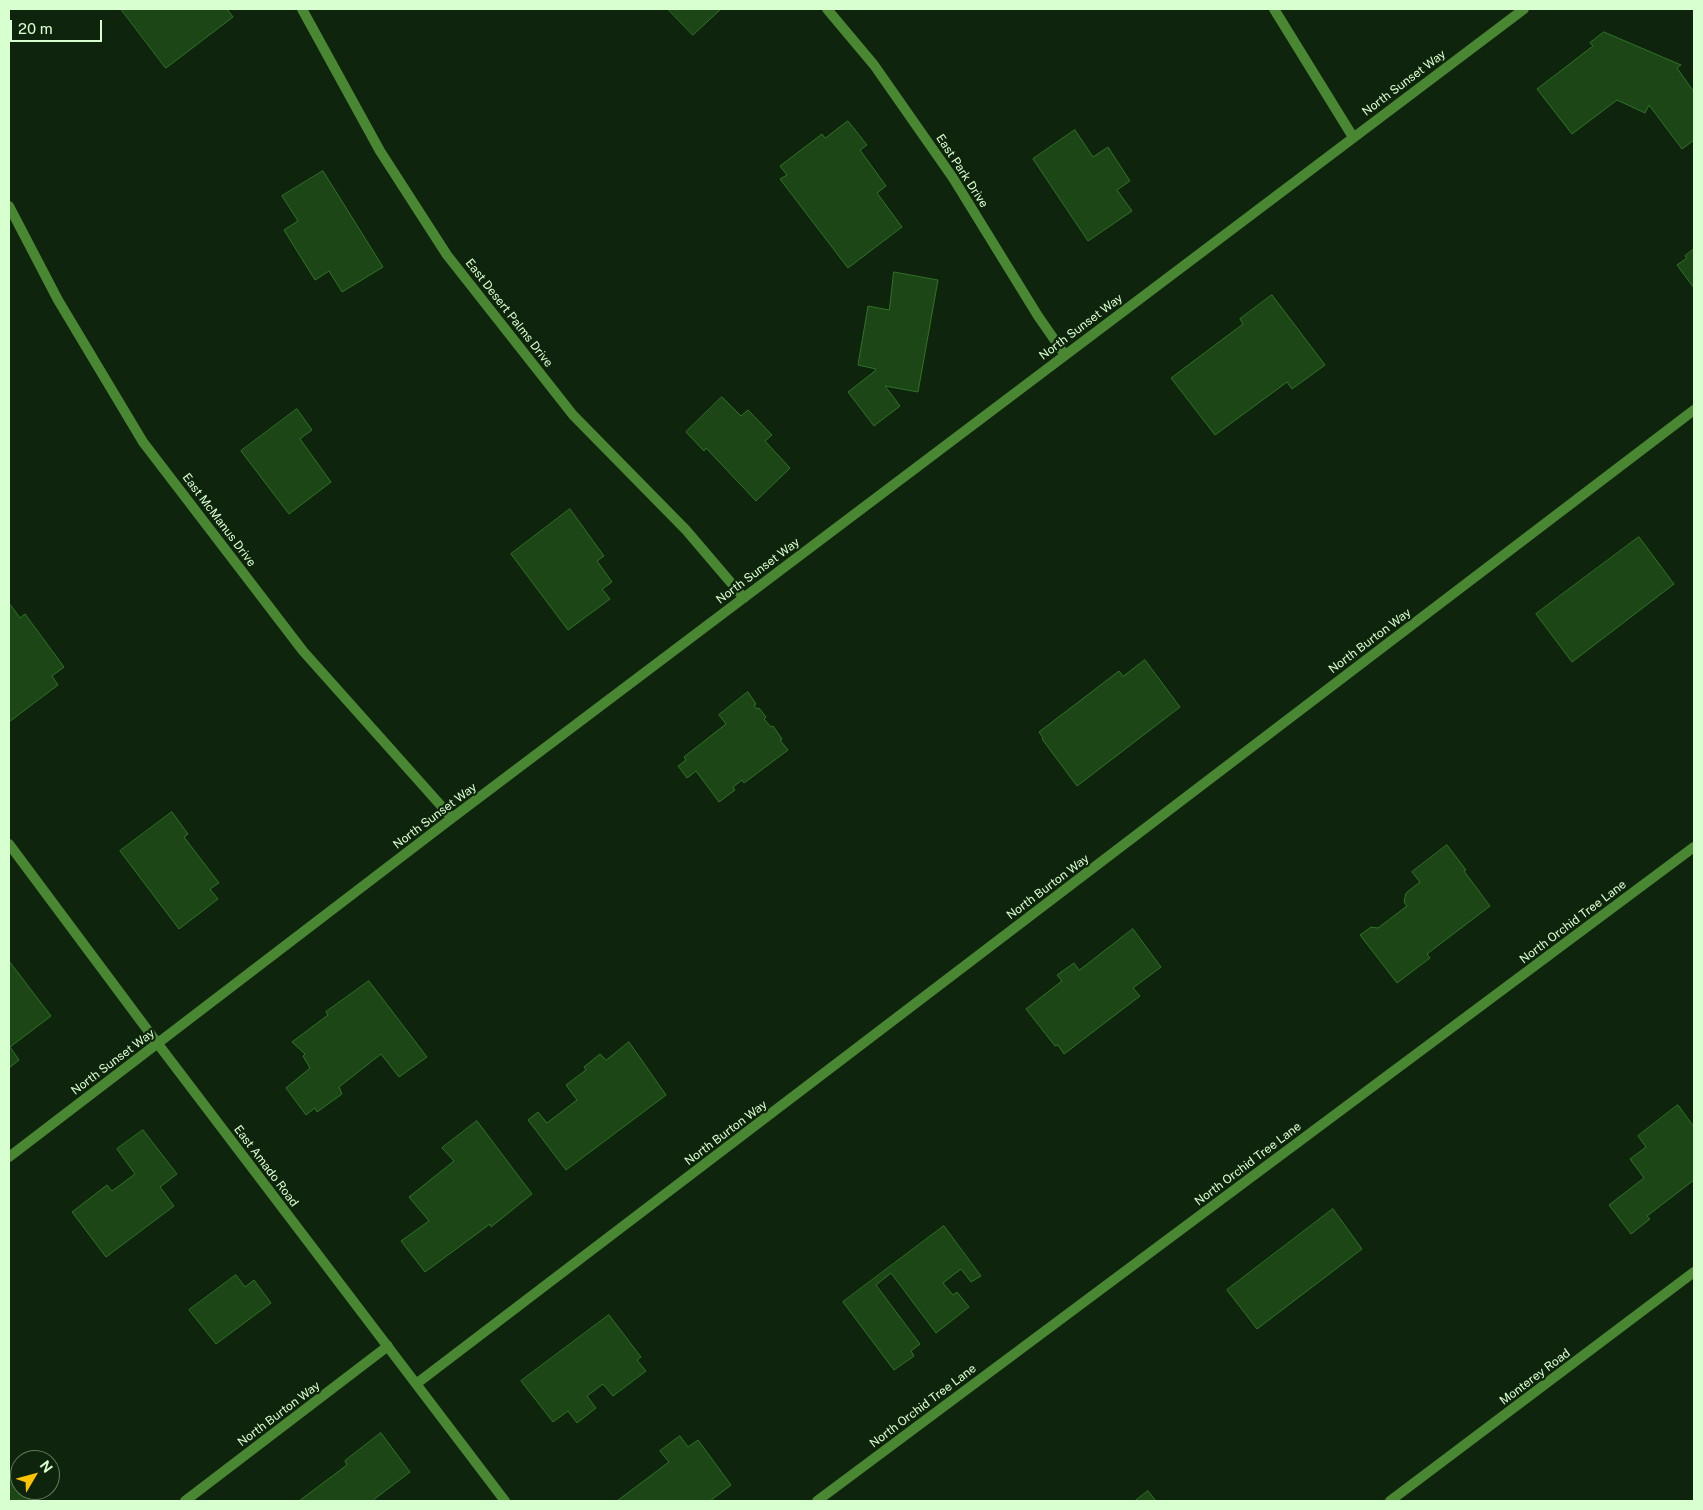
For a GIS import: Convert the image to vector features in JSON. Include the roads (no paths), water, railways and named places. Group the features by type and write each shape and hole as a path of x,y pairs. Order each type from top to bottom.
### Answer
{"street":[{"name":"East Desert Palms Drive","path":"302,9 380,151 447,255 573,415 686,530 744,598"},
{"name":"East Park Drive","path":"827,9 874,64 953,178 1038,316 1065,355"},
{"path":"1274,9 1353,137"},
{"name":"North Sunset Way","path":"9,1157 452,818 1524,9"},
{"name":"East McManus Drive","path":"9,206 58,300 143,442 303,651 452,818"},
{"name":"North Burton Way","path":"416,1384 1694,410"},
{"name":"East Amado Road","path":"9,844 158,1044 505,1501"},
{"name":"North Orchid Tree Lane","path":"817,1501 1694,848"},
{"name":"Monterey Road","path":"1390,1501 1694,1272"},
{"name":"North Burton Way","path":"185,1501 388,1346"}]}
